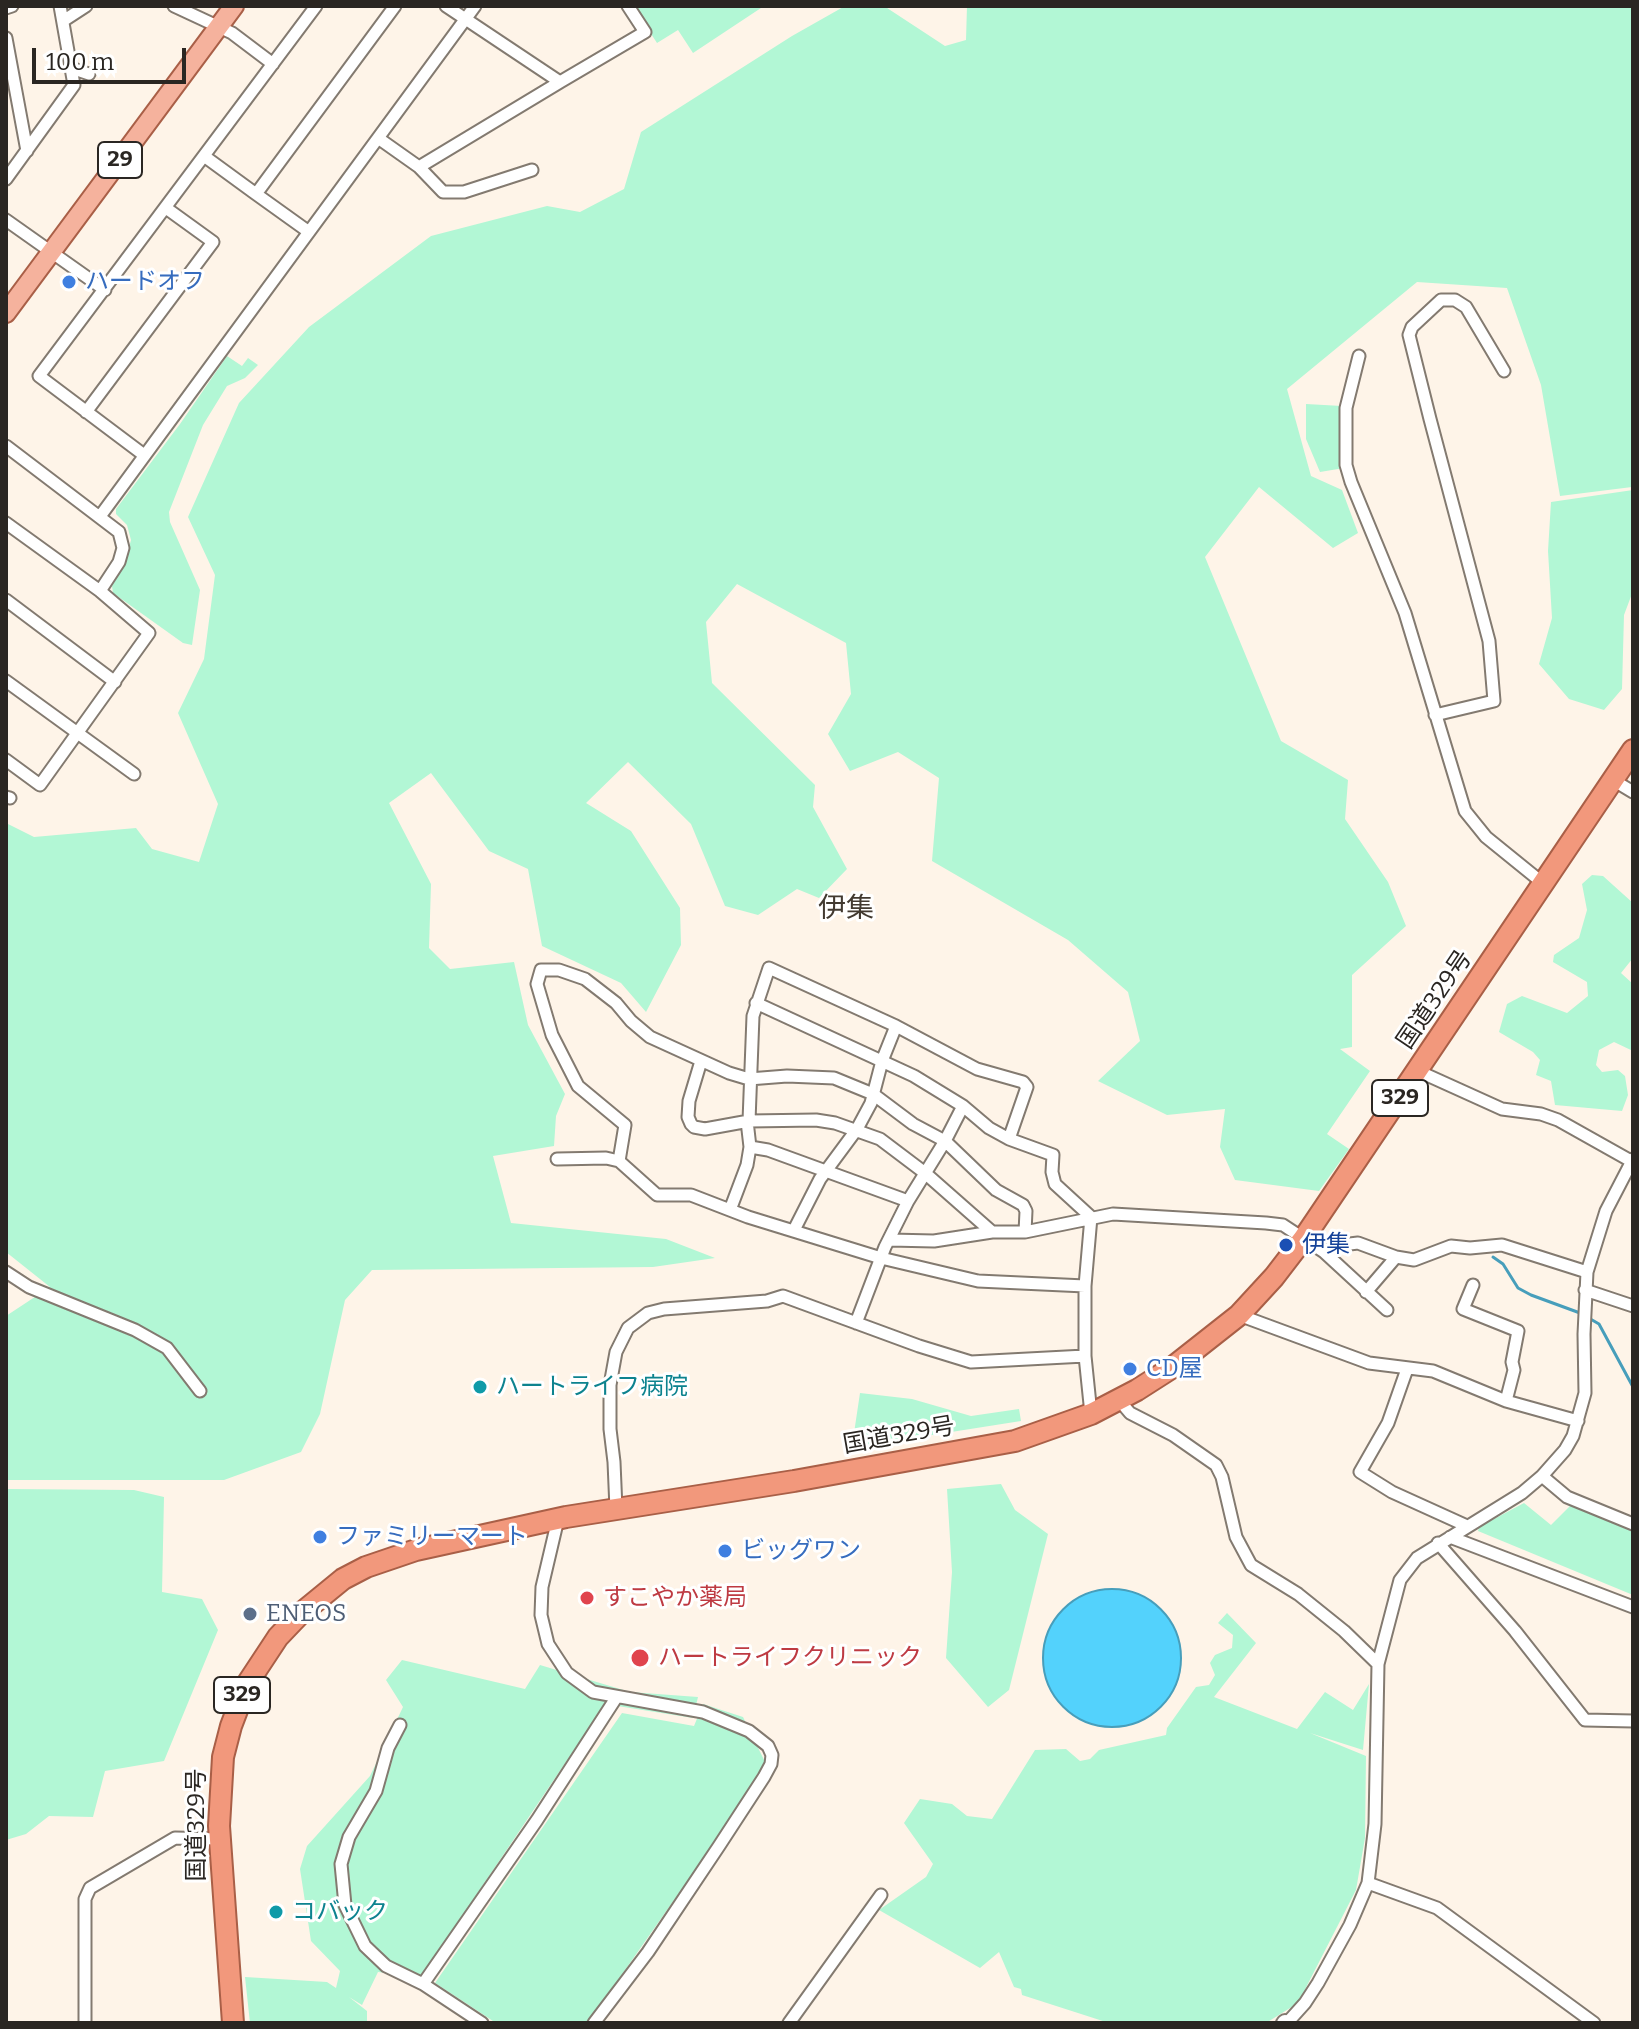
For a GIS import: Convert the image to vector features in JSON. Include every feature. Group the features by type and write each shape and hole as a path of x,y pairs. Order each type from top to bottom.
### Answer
{"highway":[{"name":"国道329号","path":"233,2023 219,1839 219,1788 223,1757 238,1704 261,1660 299,1615 343,1579 390,1557 558,1519 1015,1441 1091,1414 1173,1367 1239,1315 1304,1238 1633,750"}],"main road":[{"name":"29","path":"6,313 234,6"}],"street":[{"path":"6,179 74,85 60,6"},
{"path":"63,21 86,6"},
{"path":"174,6 219,26 273,64"},
{"path":"144,455 39,376 316,6"},
{"path":"256,194 395,6"},
{"path":"446,6 560,82"},
{"path":"101,515 475,6"},
{"path":"419,167 645,32 628,6"},
{"path":"6,38 27,151"},
{"path":"71,68 89,74"},
{"path":"378,138 419,167 443,192 464,192 532,170"},
{"path":"204,156 309,232"},
{"path":"86,412 213,242 166,208"},
{"path":"6,220 105,290"},
{"path":"1435,715 1494,701 1489,641 1409,335 1412,327 1441,300 1455,300 1466,307 1504,371"},
{"path":"1359,356 1346,408 1346,465 1405,613 1465,811 1486,837 1544,884"},
{"path":"6,446 101,515 119,532 123,548 119,562 100,591"},
{"path":"6,523 100,591 149,633 40,785 6,760"},
{"path":"6,600 115,682"},
{"path":"6,681 134,774"},
{"path":"1613,780 1633,792"},
{"path":"730,1210 747,1165 750,1147 749,1079 756,1003 769,968 896,1026 977,1069 1023,1082 1027,1087 1009,1139"},
{"path":"619,1161 625,1125 578,1086 552,1035 537,984 541,970 559,970 585,979 616,1003 650,1037 749,1079 787,1076 834,1078 873,1094 913,1124 945,1141 996,1190 1023,1205 1026,1211 1025,1232"},
{"path":"756,1003 914,1076 963,1106 989,1128 1053,1155 1055,1184 1091,1217"},
{"path":"794,1230 825,1172 857,1129 873,1094 896,1026"},
{"path":"701,1061 689,1101 688,1117 694,1127 705,1129 748,1121 816,1120 857,1129 880,1139 925,1173 992,1232"},
{"path":"1285,2023 1305,2003 1318,1983 1350,1925 1368,1883 1375,1824 1378,1664 1400,1580 1417,1558 1438,1543 1522,1493 1565,1450 1578,1421 1585,1393 1587,1272 1606,1211 1632,1160 1558,1120 1541,1114 1502,1109 1418,1071"},
{"path":"856,1323 881,1258 908,1201 963,1106"},
{"path":"750,1147 768,1150 908,1201"},
{"path":"557,1159 606,1158 619,1161 657,1195 691,1195 881,1258 978,1281 1085,1286"},
{"path":"890,1240 934,1241 992,1232 1025,1232 1113,1214 1283,1225 1324,1252 1387,1310"},
{"path":"1091,1217 1085,1286 1085,1356 1091,1414"},
{"path":"1324,1252 1333,1246 1358,1243 1414,1260 1451,1246 1502,1245 1587,1272"},
{"path":"1366,1292 1396,1257"},
{"path":"6,1272 29,1287 135,1330 167,1348 200,1391"},
{"path":"1473,1285 1463,1309 1518,1331 1512,1362 1514,1370 1506,1401"},
{"path":"1585,1290 1633,1306"},
{"path":"616,1509 610,1385 616,1352 628,1328 640,1318 664,1309 767,1301 783,1296 971,1362 1085,1356"},
{"path":"1239,1315 1369,1363 1433,1371 1506,1401 1578,1421"},
{"path":"1407,1369 1388,1423 1360,1472 1392,1492 1467,1526"},
{"path":"1119,1400 1126,1410 1173,1435 1216,1465 1222,1477 1236,1537 1251,1565 1298,1594 1344,1631 1378,1664"},
{"path":"1542,1476 1567,1497 1633,1524"},
{"path":"558,1519 542,1587 541,1615 548,1644 567,1673 593,1692 703,1712 749,1731 768,1746 772,1755 764,1777 726,1835 648,1952 594,2023"},
{"path":"1450,1537 1633,1607"},
{"path":"1438,1543 1515,1631 1585,1720 1633,1721"},
{"path":"423,1984 537,1820 616,1698"},
{"path":"400,1725 388,1748 376,1791 349,1837 341,1864 345,1905 365,1946 386,1966 423,1984 482,2023"},
{"path":"85,2023 85,1899 90,1888 175,1838 219,1839"},
{"path":"1368,1883 1437,1908 1594,2023"},
{"path":"789,2023 881,1895"}],"green space":[{"path":"633,6 764,6 693,53 678,30 657,43"},
{"path":"845,6 884,6 945,46 966,40 967,6 1633,6 1632,487 1560,496 1541,385 1507,288 1417,282 1287,389 1311,476 1342,490 1358,533 1333,548 1259,487 1205,557 1281,741 1348,780 1345,819 1388,882 1406,926 1352,975 1352,1047 1340,1049 1370,1071 1327,1134 1349,1149 1319,1191 1235,1180 1220,1147 1225,1109 1167,1115 1098,1081 1140,1041 1128,992 1068,940 932,861 939,778 898,752 850,771 828,734 851,694 846,643 737,584 706,622 712,683 815,785 813,807 847,869 819,898 797,889 758,915 725,906 691,824 628,762 586,803 631,831 680,908 681,945 646,1012 621,983 542,946 528,869 489,851 431,773 389,803 431,884 429,948 450,969 514,962 528,1025 565,1094 556,1116 554,1146 493,1156 511,1223 666,1239 715,1258 653,1267 372,1270 345,1300 320,1414 301,1452 224,1480 6,1480 6,1316 50,1287 6,1252 6,823 34,837 136,828 152,849 199,862 218,804 178,713 204,659 215,575 188,517 239,403 309,327 431,236 547,206 580,212 624,189 641,132"},
{"path":"227,356 242,366 248,358 258,365 245,378 227,386 203,425 169,512 170,522 200,590 192,645 183,643 113,593 112,586 124,566 131,540 127,525 116,514 116,509"},
{"path":"1306,404 1342,406 1344,468 1320,472 1306,439"},
{"path":"1633,490 1633,591 1624,615 1622,689 1604,710 1569,699 1539,664 1552,618 1548,551 1551,502"},
{"path":"1592,875 1603,876 1633,903 1633,958 1621,973 1633,984 1633,1051 1614,1042 1599,1050 1596,1065 1602,1072 1618,1070 1625,1076 1628,1095 1622,1111 1555,1105 1551,1081 1536,1075 1540,1060 1533,1052 1499,1032 1507,1004 1522,996 1567,1013 1588,996 1587,982 1553,962 1554,955 1579,938 1587,910 1582,884"},
{"path":"860,1393 912,1399 971,1416 1019,1409 1021,1421 856,1447 854,1433"},
{"path":"1001,1484 1015,1510 1048,1534 1009,1690 988,1707 946,1658 952,1572 947,1489"},
{"path":"6,1489 134,1490 164,1497 162,1592 202,1599 218,1630 164,1761 105,1771 93,1817 49,1816 26,1834 6,1840"},
{"path":"1524,1503 1551,1525 1571,1505 1633,1528 1633,1595 1478,1531 1479,1527"},
{"path":"1227,1613 1256,1643 1214,1697 1297,1729 1325,1692 1353,1710 1369,1684 1363,1750 1310,1733 1366,1756 1365,1838 1356,1890 1298,2003 1266,2023 1109,2023 1022,1995 1021,1989 1014,1987 999,1952 980,1968 879,1910 926,1877 933,1864 904,1823 920,1799 952,1804 967,1816 992,1819 1035,1750 1066,1749 1080,1761 1090,1759 1099,1750 1166,1735 1167,1728 1196,1687 1209,1685 1215,1675 1210,1663 1215,1655 1232,1648 1233,1635 1218,1623"},
{"path":"402,1660 525,1689 540,1665 630,1692 698,1697 693,1718 605,1704 421,1977 378,1972 362,2005 349,1997 367,2011 367,2023 250,2023 245,1977 327,1982 336,1988 340,1971 311,1941 300,1869 307,1846 370,1776 403,1707 386,1680"},
{"path":"703,1704 743,1717 766,1764 588,2023 496,2023 435,1983 622,1713 694,1726"}],"water":[{"path":"1112,1589 1138,1595 1161,1609 1175,1632 1181,1658 1175,1684 1161,1707 1138,1721 1112,1727 1086,1721 1063,1707 1049,1684 1043,1658 1049,1632 1063,1609 1086,1595"}],"waterway":[{"path":"1493,1257 1503,1264 1518,1288 1580,1313"},
{"path":"1587,1317 1599,1324 1633,1387"}],"place":[{"name":"ハードオフ","path":"69,282"},
{"name":"伊集","path":"1286,1245"},
{"name":"CD屋","path":"1130,1369"},
{"name":"ハートライフ病院","path":"480,1387"},
{"name":"ファミリーマート","path":"320,1537"},
{"name":"ビッグワン","path":"725,1551"},
{"name":"すこやか薬局","path":"587,1598"},
{"name":"ENEOS","path":"250,1614"},
{"name":"ハートライフクリニック","path":"640,1658"},
{"name":"コバック","path":"276,1912"}],"district":[{"name":"伊集","path":"846,909"}]}
